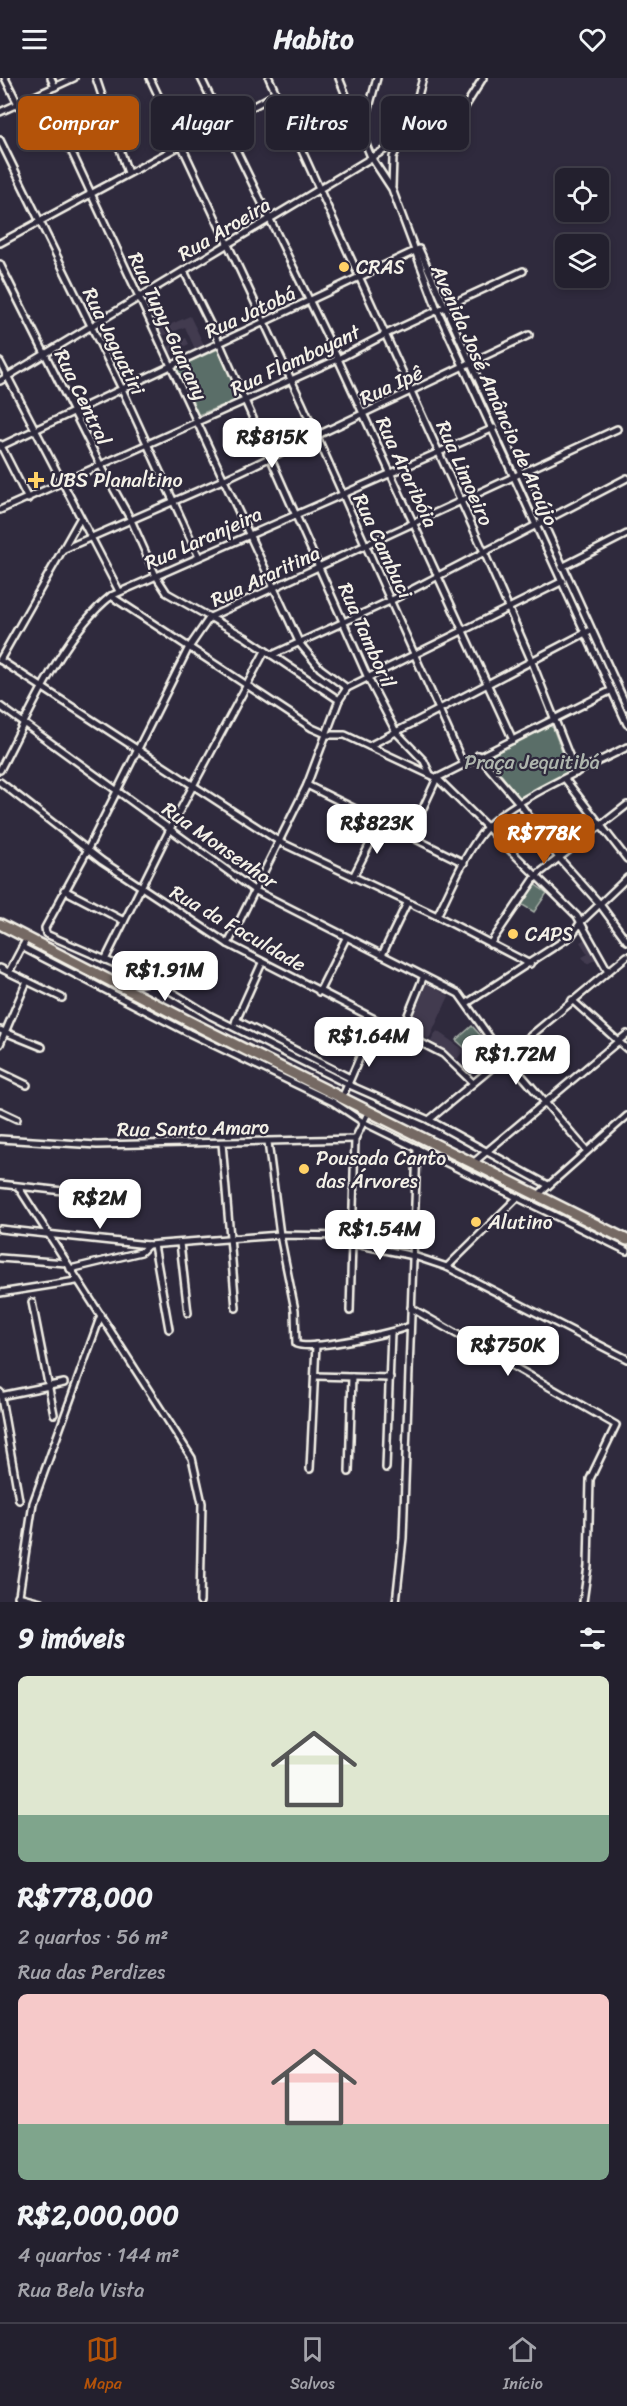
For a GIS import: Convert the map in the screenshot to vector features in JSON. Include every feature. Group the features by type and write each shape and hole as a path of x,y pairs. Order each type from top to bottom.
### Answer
{"highway":[{"path":"0,924 25,942 122,986 627,1240"}],"street":[{"path":"0,112 18,104 5,78"},
{"path":"51,78 55,87"},
{"path":"35,96 74,78"},
{"path":"96,78 128,173"},
{"name":"Rua Cambuci","path":"150,78 159,96"},
{"name":"Rua Araribóia","path":"201,78 210,96"},
{"name":"Rua Limoeiro","path":"269,78 509,607 576,773"},
{"name":"Avenida José Amâncio de Araújo","path":"339,78 346,96"},
{"path":"369,107 377,78"},
{"path":"418,96 423,78"},
{"path":"469,100 483,78"},
{"name":"Rua Tupy-Guarany","path":"44,92 300,644 320,668 347,688"},
{"path":"254,106 276,94"},
{"name":"Rua Jaguatiri","path":"0,140 122,389 199,557"},
{"path":"0,243 172,150"},
{"name":"Rua Cambuci","path":"186,150 365,546 392,600 463,763"},
{"name":"Rua Araribóia","path":"238,150 440,576 513,740"},
{"name":"Avenida José Amâncio de Araújo","path":"368,150 392,189 414,250 464,368 514,476 541,524"},
{"name":"Rua Aroeira","path":"0,381 383,150"},
{"path":"392,189 391,163 397,150"},
{"path":"414,250 420,249 470,365 522,473 565,580 627,707"},
{"name":"Rua Jatobá","path":"0,445 220,344 414,250"},
{"name":"Rua Central","path":"0,264 101,466 131,520 156,576 172,598 210,617 339,700"},
{"name":"Rua Tamboril","path":"184,271 220,344 368,678 396,732 424,760 430,774"},
{"name":"Rua Flamboyant","path":"0,510 338,359 438,309 523,271"},
{"name":"Rua Ipê","path":"62,550 225,479 530,335"},
{"path":"0,362 118,591"},
{"name":"Rua Laranjeira","path":"0,770 84,621 118,591 499,426"},
{"name":"Rua Araritina","path":"105,960 46,934 45,928 88,849 188,649 210,617 616,429"},
{"path":"0,445 27,499"},
{"path":"272,655 392,600 627,478"},
{"path":"80,519 0,660 280,842 437,916 530,964"},
{"path":"560,567 627,534"},
{"path":"228,944 307,785 328,735 339,700 347,688 565,580"},
{"name":"Rua Tamboril","path":"111,596 188,649 312,728 328,735 345,735 437,778 537,875 581,922 608,971"},
{"path":"369,746 589,631"},
{"path":"589,631 627,724"},
{"path":"265,651 170,829 105,960 154,981 233,1027 429,1120 549,1185"},
{"path":"410,836 437,778 478,755 556,720 612,690"},
{"name":"Rua Monsenhor","path":"0,706 255,890 423,978 450,988 467,1003 506,1057 587,1151"},
{"path":"437,916 464,862 487,826 520,804 627,747"},
{"path":"478,755 520,804 558,858 599,903 627,940"},
{"path":"565,779 627,859"},
{"name":"Rua da Faculdade","path":"0,782 141,888 228,944 443,1054 472,1083"},
{"path":"307,785 464,862"},
{"path":"490,944 537,875 627,805"},
{"path":"353,877 381,822"},
{"path":"467,1003 571,936 599,903 627,878"},
{"path":"64,890 124,921"},
{"path":"382,955 407,903"},
{"path":"319,992 346,938"},
{"path":"9,972 25,942 189,1033 333,1102 363,1122 627,1251"},
{"path":"429,1120 627,956"},
{"path":"233,1027 262,963"},
{"path":"0,968 62,998"},
{"path":"401,1032 423,978"},
{"path":"0,1044 3,1031 27,981"},
{"path":"122,986 154,981"},
{"path":"572,1000 627,1049"},
{"path":"204,1029 211,1016"},
{"path":"236,1020 349,1081"},
{"path":"342,1098 376,1020"},
{"path":"3,1031 42,1047"},
{"path":"473,1163 627,1034"},
{"path":"0,1072 27,1085"},
{"path":"0,1111 17,1119"},
{"path":"350,1311 355,1139 369,1111"},
{"path":"538,1195 627,1116"},
{"name":"Rua Santo Amaro","path":"0,1139 98,1145 355,1139"},
{"path":"268,1142 280,1234 295,1310 296,1344 316,1346 391,1332 410,1326"},
{"path":"222,1143 236,1308"},
{"path":"396,1602 403,1538 417,1148"},
{"path":"0,1184 19,1188 117,1197"},
{"path":"19,1188 76,1281 101,1315 192,1458 202,1516 200,1602"},
{"path":"447,1267 518,1197"},
{"path":"0,1230 151,1245 231,1240 280,1234 351,1236"},
{"path":"180,1243 188,1313"},
{"path":"351,1243 414,1256 447,1267 627,1359"},
{"path":"69,1269 141,1252 151,1245"},
{"path":"151,1245 169,1329"},
{"path":"0,1258 66,1263"},
{"path":"0,1293 76,1281"},
{"path":"32,1302 54,1414"},
{"path":"411,1308 616,1425 590,1479 588,1566 583,1602"},
{"path":"41,1602 18,1599 33,1503 101,1315"},
{"path":"386,1467 391,1332"},
{"path":"310,1469 316,1346"},
{"path":"315,1376 390,1378"},
{"path":"349,1472 352,1377"},
{"path":"19,1500 0,1395 64,1383"}],"shaded area":[{"path":"190,316 204,345 195,349 185,327 163,336 160,329"},
{"path":"186,338 189,344 170,353 167,347"},
{"path":"587,938 598,958 587,964 582,957 588,954 580,942"},
{"path":"427,983 449,996 429,1039 407,1031"},
{"path":"437,1031 464,1050 457,1059 431,1041"}],"green space":[{"path":"218,349 240,399 198,415 176,368"},
{"name":"Praça Jequitibá","path":"547,724 553,728 570,772 523,798 519,797 486,756"},
{"path":"534,884 547,893 534,912 521,904"},
{"path":"472,1026 481,1036 466,1049 456,1040"}],"place":[{"name":"CRAS","path":"344,267"},
{"name":"UBS Planaltino","path":"36,480"},
{"name":"CAPS","path":"513,934"},
{"name":"Pousada Canto das Árvores","path":"304,1169"},
{"name":"Alutino","path":"476,1222"}]}
